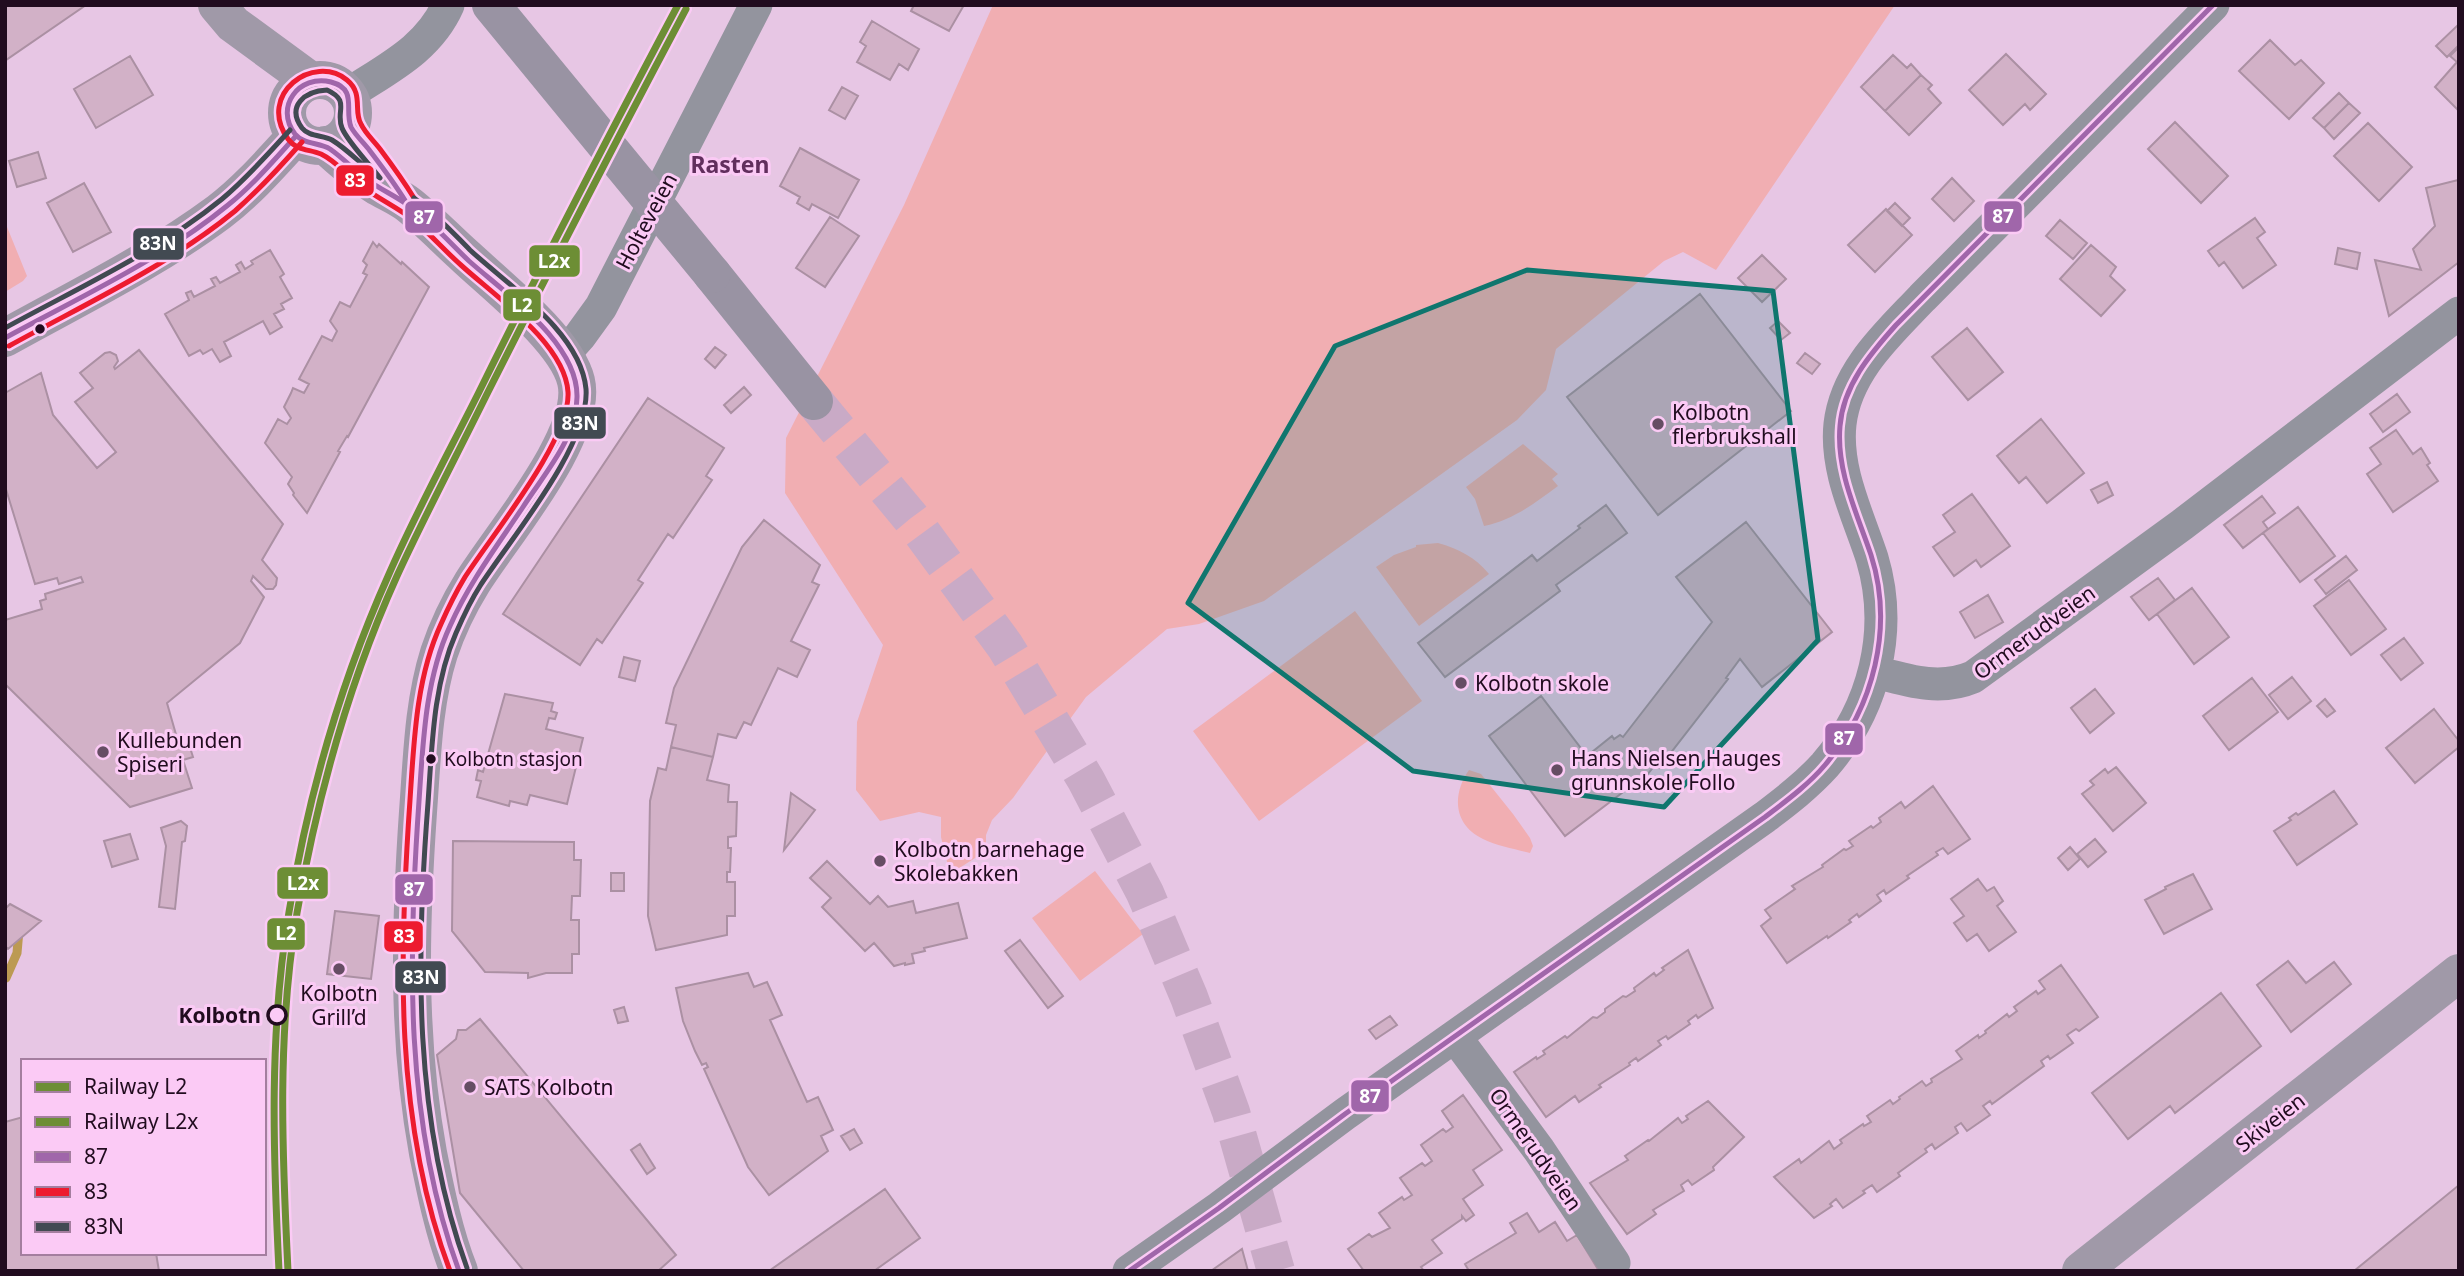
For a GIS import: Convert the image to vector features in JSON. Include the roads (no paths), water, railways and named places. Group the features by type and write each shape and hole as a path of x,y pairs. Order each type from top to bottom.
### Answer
{"main road":[{"path":"491,5 814,401"}],"street":[{"path":"5,338 158,252 220,211 321,122 421,45 435,30 448,5"},
{"name":"Holteveien","path":"564,354 601,307 756,5"},
{"path":"1129,1271 1799,791 1825,764 1861,709 1876,672 1880,626 1873,561 1846,481 1841,449 1840,425 1854,378 1882,341 1922,298 2213,5"},
{"path":"225,14 311,81 331,82 321,122"},
{"path":"225,14 248,56 321,122 393,180 406,202 535,323 564,354 576,382 578,401 568,436 471,584 459,607 439,653 424,729 412,898 411,1003 424,1131 433,1182 442,1222 459,1271"},
{"name":"Ormerudveien","path":"1876,672 1930,685 1962,682 1973,677 2183,524 2459,313"},
{"name":"Skiveien","path":"2081,1271 2459,973"},
{"name":"Ormerudveien","path":"1456,1038 1539,1150 1614,1263"}],"waterway":[{"path":"6,978 17,953 19,930"}],"tunnel":[{"path":"814,401 911,518 1005,646 1086,780 1145,893 1189,997 1231,1112 1276,1271"}],"rail line":[{"name":"L2","path":"279,1271 274,1091 278,1001 289,912 306,825 341,697 372,614 410,528 552,246 678,5"},
{"name":"L2x","path":"288,1271 283,1092 286,1002 305,870 336,741 364,657 397,576 561,249 686,9"}],"place":[{"name":"Kolbotn flerbrukshall","path":"1658,424"},
{"name":"Kolbotn skole","path":"1461,683"},
{"name":"Kullebunden Spiseri","path":"103,752"},
{"name":"Kolbotn stasjon","path":"431,759"},
{"name":"Hans Nielsen Hauges grunnskole Follo","path":"1557,770"},
{"name":"Kolbotn barnehage Skolebakken","path":"880,861"},
{"name":"Kolbotn Grill’d","path":"339,969"},
{"name":"Kolbotn","path":"277,1015"},
{"name":"SATS Kolbotn","path":"470,1087"}],"district":[{"name":"Rasten","path":"730,164"}]}
